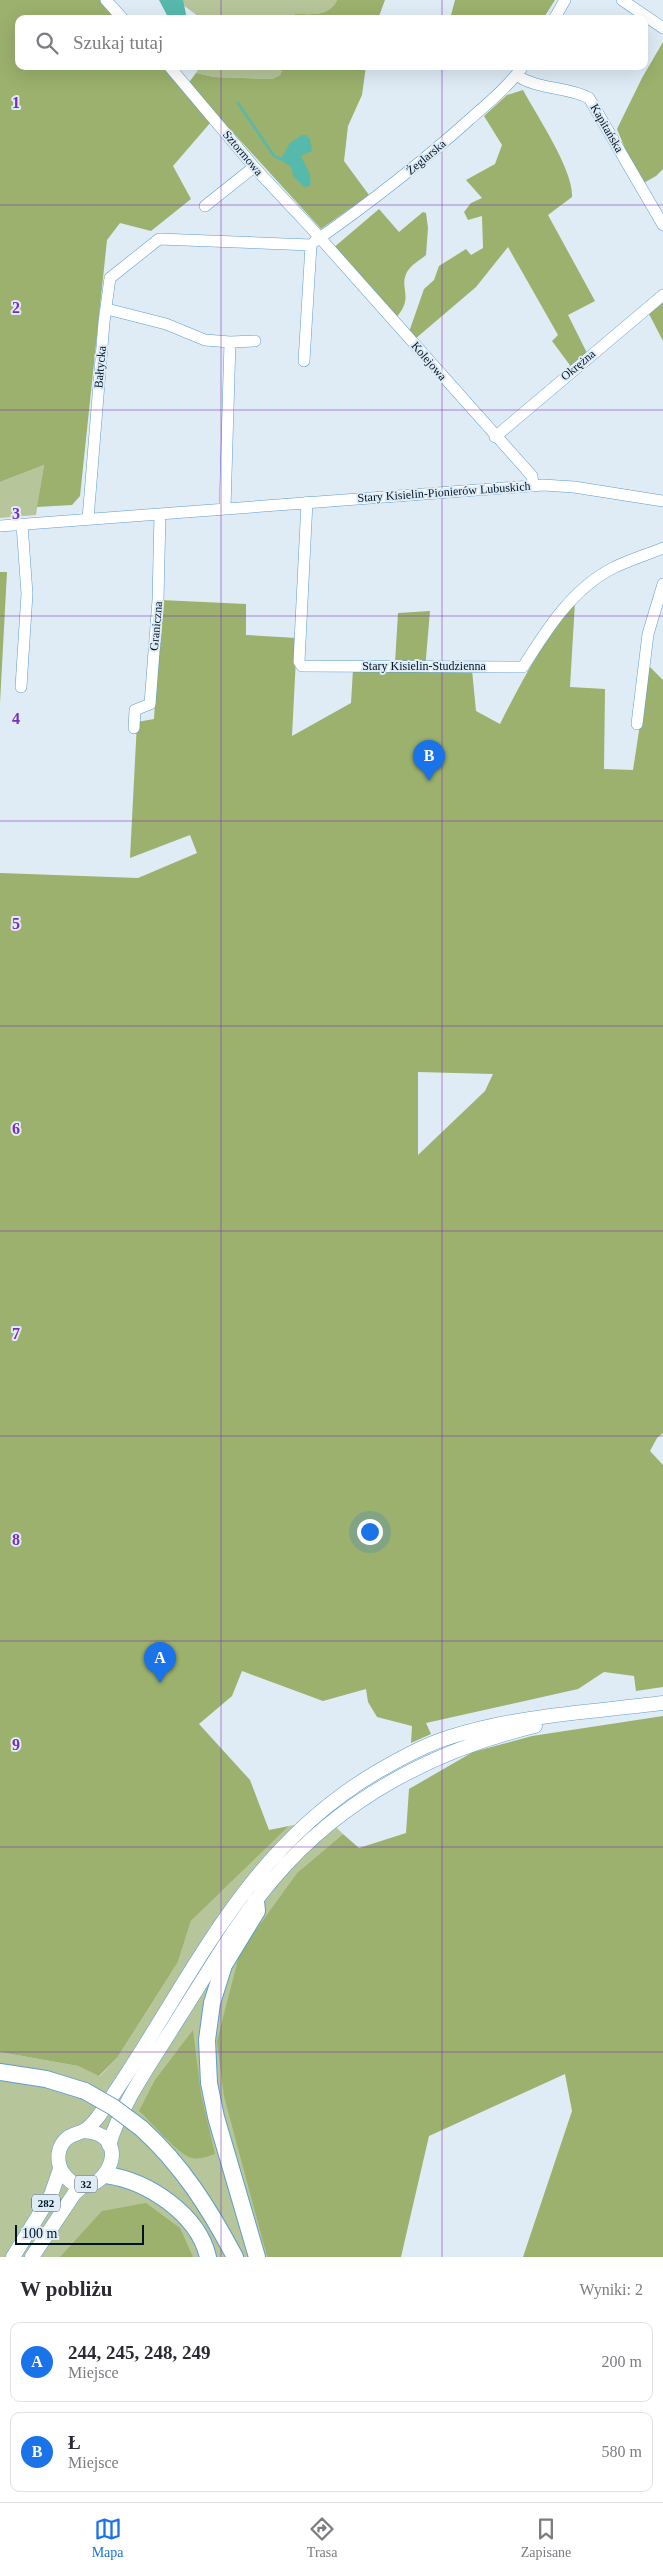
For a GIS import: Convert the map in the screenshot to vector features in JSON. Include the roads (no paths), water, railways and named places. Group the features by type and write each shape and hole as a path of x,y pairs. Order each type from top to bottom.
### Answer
{"highway":[{"path":"256,1901 258,1911 224,1965 212,2003 207,2040 209,2082 215,2110 257,2257"},
{"path":"0,2072 46,2079 85,2091 113,2107 141,2128 165,2150 186,2175 205,2202 235,2257"},
{"path":"106,2175 125,2179 175,2207 195,2227 208,2257"}],"main road":[{"path":"84,2131 92,2125 110,2100 210,1939 244,1891 281,1847 341,1795 396,1761 448,1737 506,1723 663,1703"},
{"path":"84,2131 96,2133 109,2145 116,2124 166,2040 217,1958 256,1901 286,1865 350,1807 403,1774 439,1756 472,1744 599,1712"},
{"name":"32","path":"84,2131 71,2135 62,2144 58,2156 60,2169 67,2178 84,2185"},
{"name":"32","path":"32,2257 74,2194 84,2185 100,2180 106,2175 112,2160 109,2145"},
{"name":"282","path":"13,2257 51,2195 60,2169"}],"street":[{"path":"106,0 120,15"},
{"path":"556,15 565,0"},
{"path":"622,0 644,15"},
{"path":"648,18 663,28"},
{"name":"Sztormowa","path":"171,70 315,241"},
{"name":"Kapitańska","path":"520,71 527,82 580,93 589,98 663,224"},
{"name":"Żeglarska","path":"315,241 376,198 420,163 520,71"},
{"path":"204,206 254,167"},
{"name":"Bałtycka","path":"88,519 110,278 159,239 315,241"},
{"path":"304,361 315,241"},
{"name":"Kolejowa","path":"315,241 532,476 533,486"},
{"name":"Okrężna","path":"495,436 663,295"},
{"path":"106,309 166,324 205,340 255,341"},
{"path":"225,508 230,342"},
{"name":"Stary Kisielin-Pionierów Lubuskich","path":"0,526 533,486 574,487 663,501"},
{"name":"Stary Kisielin-Studzienna","path":"307,502 299,662 302,666 523,667 562,610 595,579 613,568 663,548"},
{"name":"Graniczna","path":"134,728 135,710 150,704 158,600 160,514"},
{"path":"21,687 27,594 22,524"},
{"path":"637,724 647,640 658,619 663,584"}],"waterway":[{"path":"238,103 274,156 283,160"}],"place":[{"name":"Ł","path":"429,781"},
{"name":"244, 245, 248, 249","path":"160,1683"}]}
